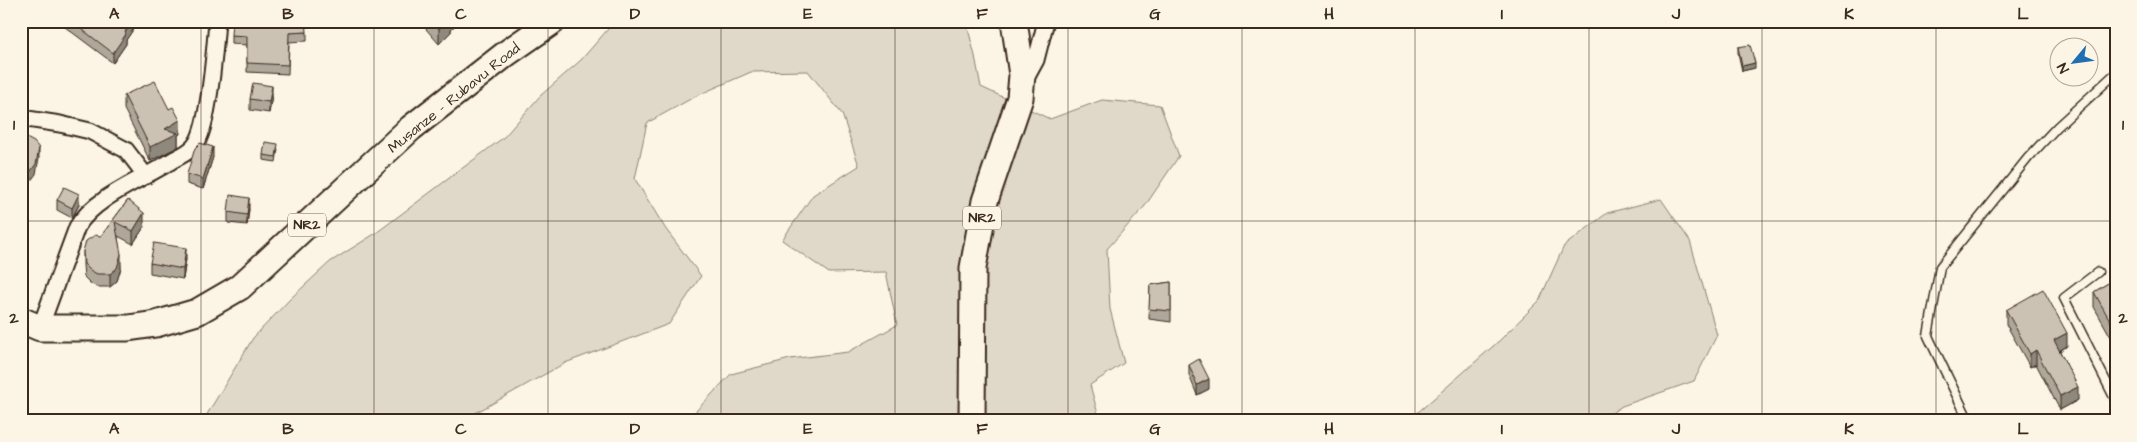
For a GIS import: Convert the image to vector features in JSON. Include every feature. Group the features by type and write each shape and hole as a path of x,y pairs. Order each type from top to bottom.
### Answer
{"highway":[{"name":"Musanze - Rubavu Road","path":"31,324 128,328 156,324 197,312 240,287 411,128 553,21"},
{"name":"NR2","path":"972,421 973,268 984,201 1020,98 1022,75 1014,21"}],"street":[{"path":"31,324 83,217 98,204 188,151 199,140 205,119 217,21"},
{"path":"1021,88 1036,60 1046,21"},
{"path":"21,118 60,124 98,135 126,150 146,176"}],"lane":[{"path":"1969,421 1928,336 1940,267 2028,158 2057,127 2116,73"},
{"path":"2098,272 2064,298 2116,401"}],"shaded area":[{"path":"615,21 966,21 981,87 1050,119 1102,100 1160,105 1179,156 1145,206 1107,249 1110,309 1124,363 1090,385 1100,421 682,421 694,413 731,374 790,359 848,352 897,325 886,272 829,273 782,240 813,195 859,166 842,114 808,71 751,72 696,96 647,123 635,179 665,228 701,276 669,324 565,363 461,421 203,421 253,338 290,299 330,262 376,233 504,137 540,96 581,60"},
{"path":"1661,199 1690,241 1717,335 1694,381 1622,406 1600,421 1408,421 1499,341 1539,301 1564,246 1607,213"}],"building":[{"path":"71,21 132,21 113,53"},
{"path":"232,21 306,21 307,32 289,33 288,65 247,63 247,36 231,35"},
{"path":"432,21 447,21 439,29"},
{"path":"1750,45 1755,63 1742,66 1738,47"},
{"path":"155,81 169,109 173,107 180,120 165,129 178,133 150,147 124,95"},
{"path":"253,83 272,86 269,102 250,99"},
{"path":"21,135 34,142 39,148 36,164 21,184"},
{"path":"265,142 278,144 276,157 263,155"},
{"path":"200,143 213,147 203,179 187,174 195,148"},
{"path":"64,187 79,194 72,208 57,200"},
{"path":"230,195 249,198 247,215 228,212"},
{"path":"128,200 144,213 133,231 115,222 121,254 117,268 110,274 97,274 84,264 83,251 86,241 95,235 101,236"},
{"path":"154,243 186,248 183,269 150,263"},
{"path":"2116,278 2116,331 2094,292"},
{"path":"1171,282 1171,311 1149,309 1150,285"},
{"path":"2043,289 2067,333 2054,340 2078,387 2060,396 2036,350 2030,354 2006,310"},
{"path":"1199,359 1209,379 1197,385 1189,365"}]}
